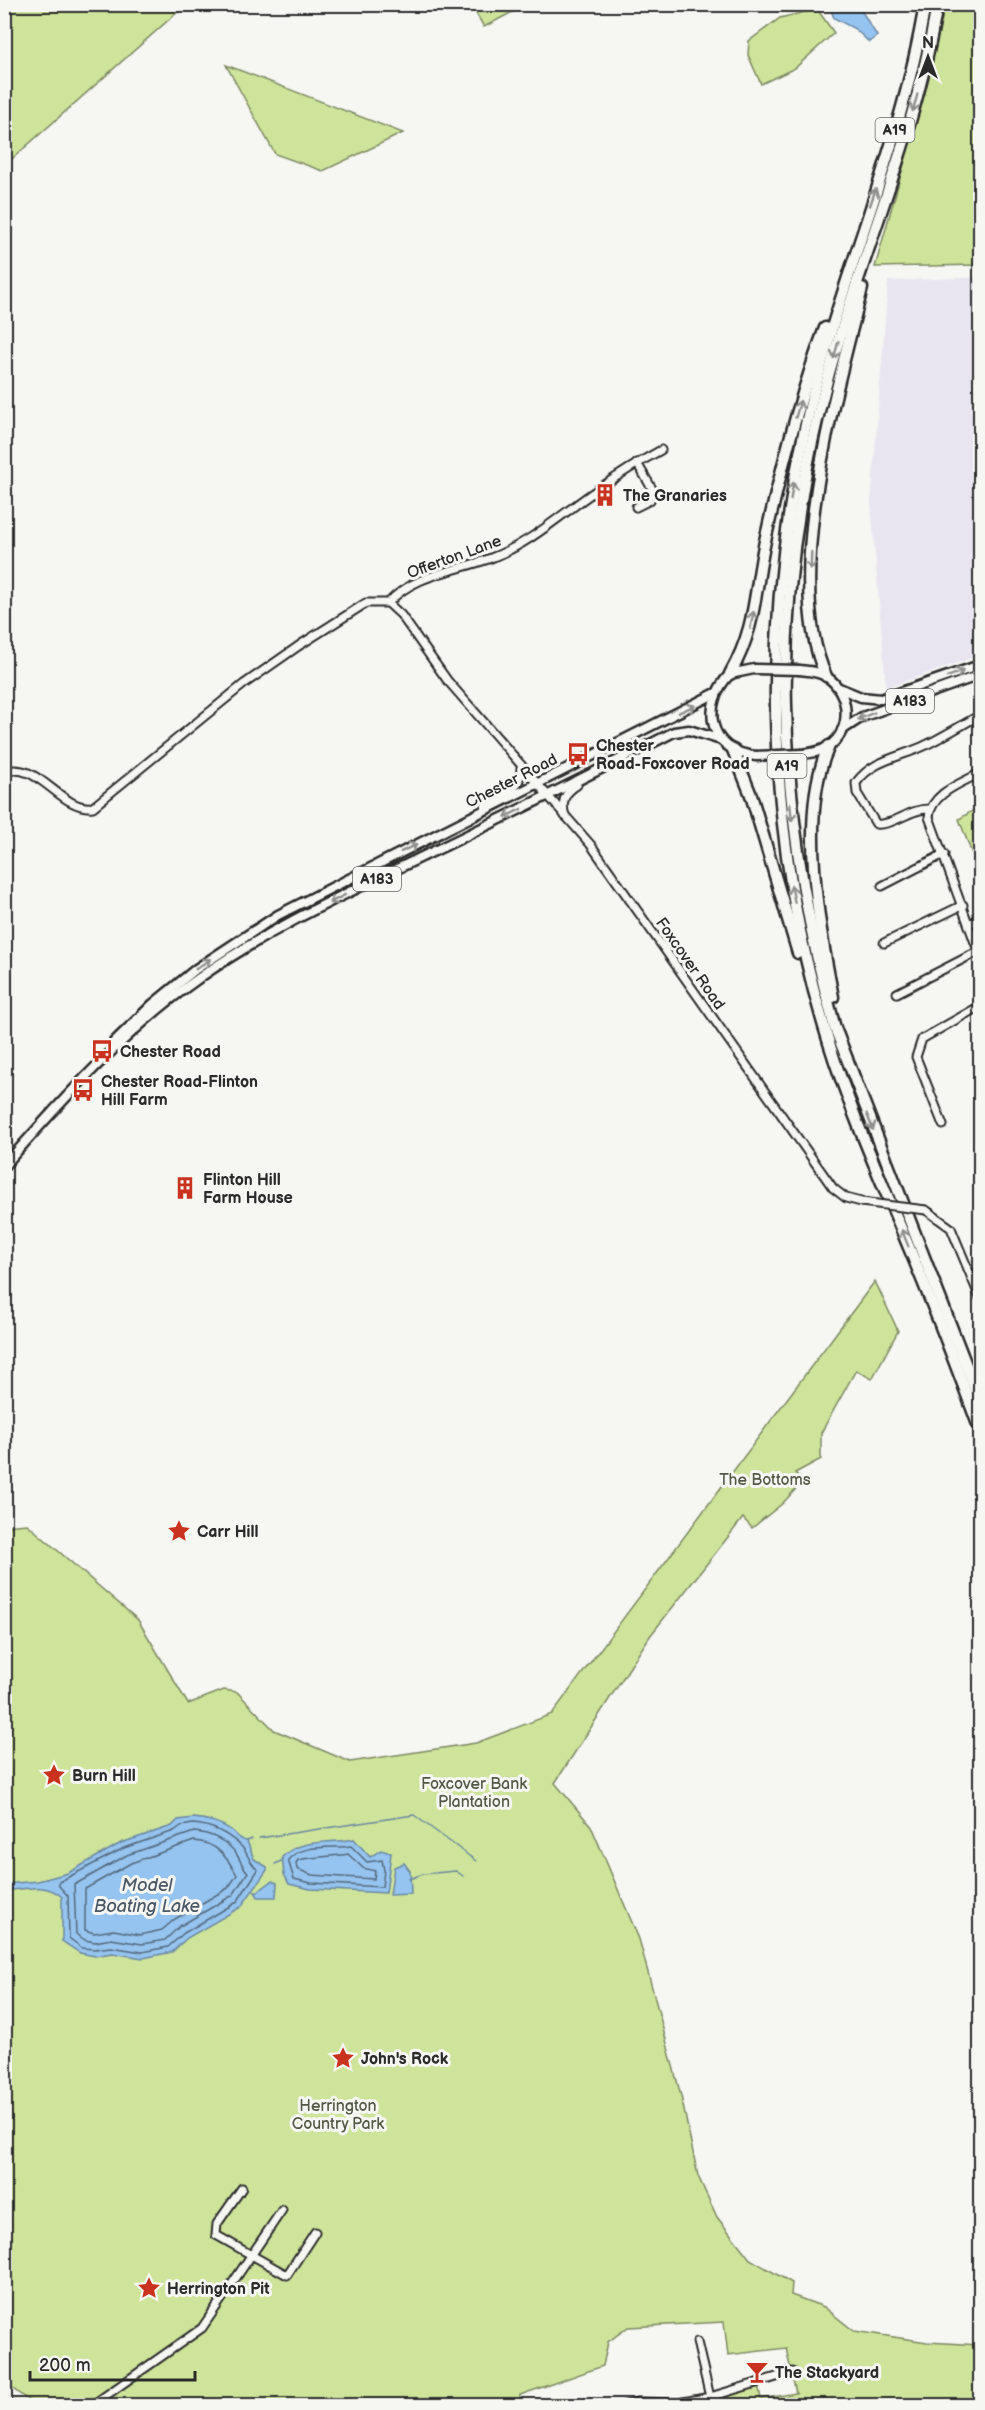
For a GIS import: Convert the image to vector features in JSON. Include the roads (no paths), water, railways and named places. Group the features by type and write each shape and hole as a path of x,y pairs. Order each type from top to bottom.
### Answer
{"highway":[{"name":"A19","path":"925,4 908,86 854,253 820,368 793,484 780,579 775,662 778,779 790,881 830,1047 981,1430"},
{"name":"A19","path":"937,4 920,87 842,328 814,432 798,517 786,632 784,707 788,778 800,880 819,970 835,1028 981,1401"},
{"path":"826,676 815,648 811,610 810,559 819,475 880,214"},
{"path":"730,674 752,627 764,545 807,376 854,253"},
{"name":"A19","path":"829,746 820,765 816,783 814,838 818,907 832,991 855,1084"},
{"path":"734,750 751,795 814,1007 830,1047"}],"main road":[{"name":"A183","path":"839,688 861,698 881,699 981,665"},
{"path":"754,669 800,670 826,676 839,688 846,711 842,730 829,746 802,754 756,756 734,750 718,738 714,727 714,694 730,674 754,669"},
{"name":"A183","path":"842,730 862,717 981,675"},
{"name":"Chester Road","path":"4,1166 105,1051 153,1004 196,969 243,936 328,888 714,694"},
{"name":"Chester Road","path":"70,1092 158,1009 245,948 381,877 547,797 674,732 689,730 718,738"}],"street":[{"path":"636,507 650,500 654,492 637,464 661,450"},
{"name":"Offerton Lane","path":"388,603 411,583 426,576 490,558 521,545 590,494 637,464"},
{"path":"4,772 23,770 77,806 93,807 244,684 300,645 366,603 388,603"},
{"name":"Foxcover Road","path":"388,603 401,615 447,680 591,845 833,1188 846,1198 861,1202 934,1213 951,1228 981,1298"},
{"path":"930,809 918,809 887,823 876,824 857,793 856,783 860,777 890,757 923,746 981,715"},
{"path":"565,816 562,803 565,794 607,766"},
{"path":"458,824 516,789 522,768"},
{"path":"897,993 980,954 944,854 933,831 930,809 936,799 981,773"},
{"path":"882,886 944,854"},
{"path":"884,943 963,905"},
{"path":"970,923 981,920"},
{"path":"943,1125 916,1057 917,1048 922,1039 981,1006"},
{"path":"242,2188 215,2229 216,2235 287,2275 315,2232"},
{"path":"91,2406 202,2328 282,2210"},
{"path":"697,2342 710,2397"},
{"path":"622,2406 637,2402 679,2404 794,2372"},
{"path":"703,2406 710,2397"},
{"path":"4,2401 12,2406"}],"water":[{"path":"829,5 858,5 877,36 869,42 855,29 834,18"},
{"name":"Model Boating Lake","path":"193,1818 222,1825 247,1841 254,1859 267,1867 267,1870 241,1907 187,1938 172,1952 143,1958 112,1953 95,1956 80,1953 62,1941 62,1897 56,1892 42,1888 5,1891 5,1884 38,1881 68,1873 121,1843 172,1826 178,1820"},
{"path":"354,1839 370,1857 381,1850 391,1853 386,1893 310,1889 289,1884 284,1874 282,1857 290,1851 307,1844"},
{"path":"404,1863 410,1871 411,1894 390,1895 394,1867"},
{"path":"272,1881 277,1883 276,1897 258,1897 256,1893"}],"waterway":[{"path":"259,1838 414,1815 476,1861"},
{"path":"247,1841 252,1839"},
{"path":"275,1864 281,1861"},
{"path":"409,1879 423,1874 456,1871 463,1876"}],"place":[{"name":"The Granaries","path":"605,495"},
{"name":"Chester Road-Foxcover Road","path":"578,754"},
{"name":"Chester Road","path":"102,1051"},
{"name":"Chester Road-Flinton Hill Farm","path":"83,1090"},
{"name":"Flinton Hill Farm House","path":"185,1188"},
{"name":"Carr Hill","path":"179,1531"},
{"name":"Burn Hill","path":"54,1775"},
{"name":"John's Rock","path":"343,2058"},
{"name":"Herrington Pit","path":"149,2288"},
{"name":"The Stackyard","path":"757,2372"}],"park label":[{"name":"The Bottoms","path":"765,1479"},
{"name":"Foxcover Bank Plantation","path":"474,1792"},
{"name":"Herrington Country Park","path":"338,2114"}]}
